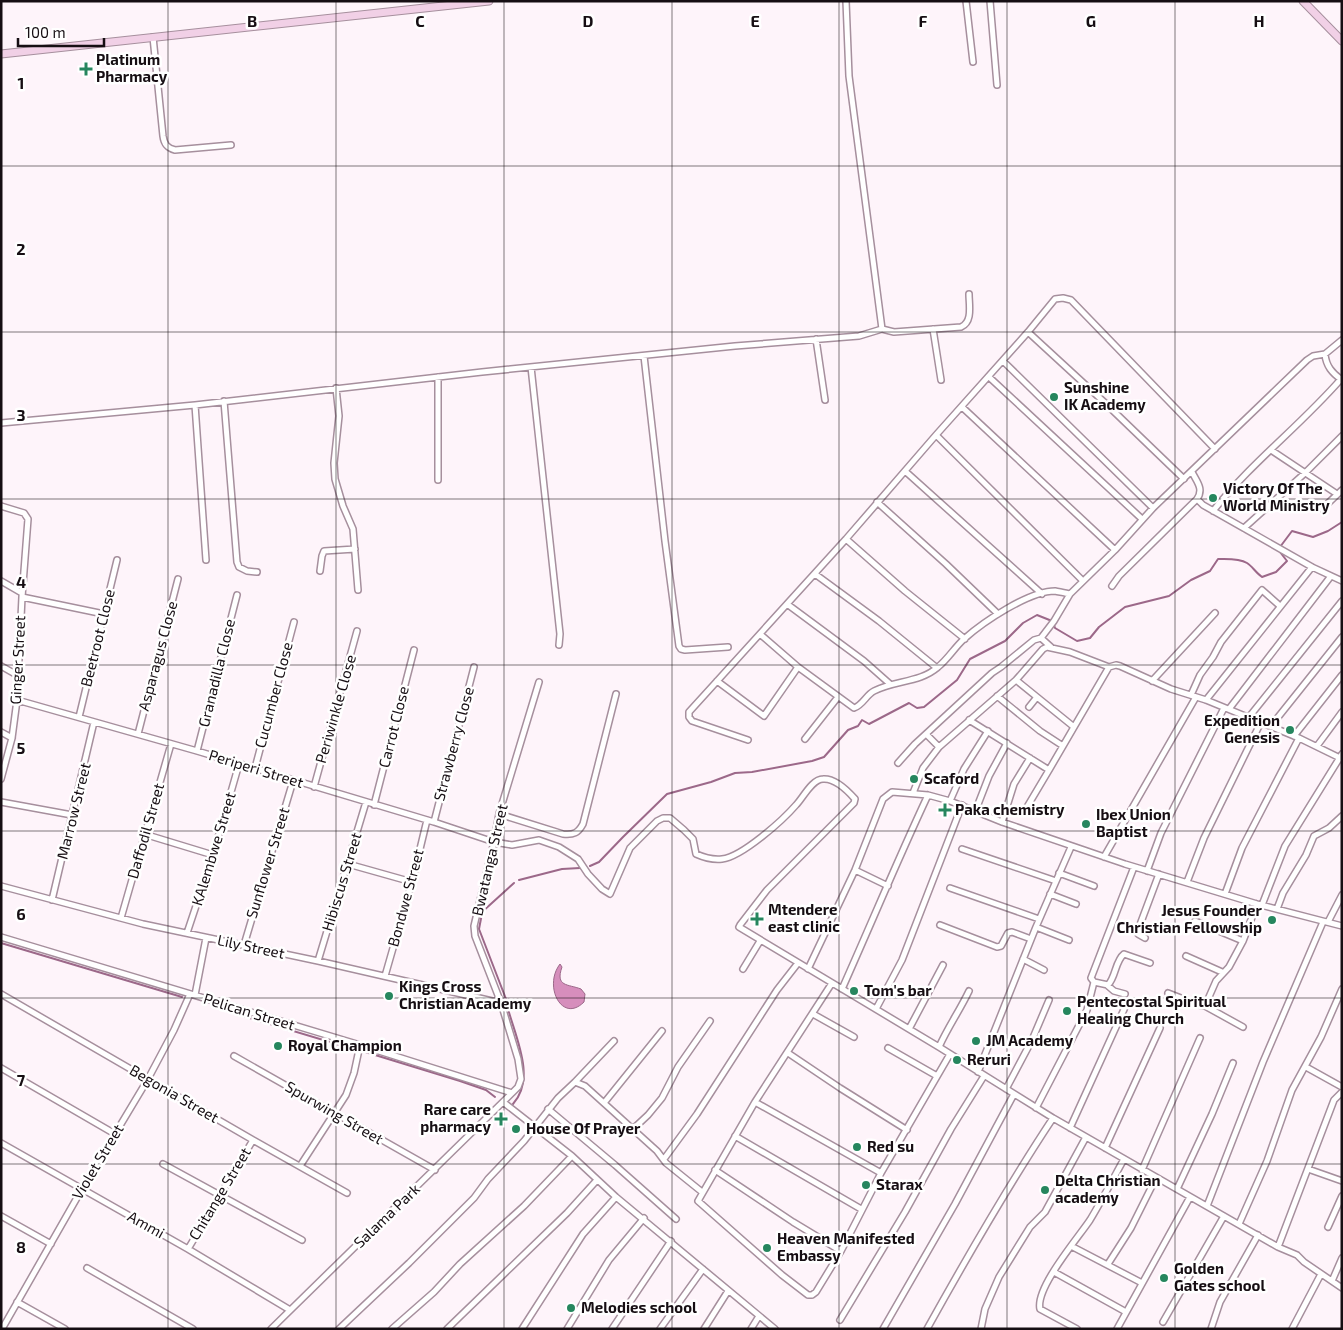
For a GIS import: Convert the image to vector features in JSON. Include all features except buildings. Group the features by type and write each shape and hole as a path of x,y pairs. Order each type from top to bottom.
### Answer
{"main road":[{"path":"1,54 488,1"},
{"path":"1303,1 1342,41"}],"street":[{"path":"846,1 849,76 882,328"},
{"path":"966,1 973,62"},
{"path":"990,1 997,85"},
{"path":"153,37 163,136 166,145 170,149 175,150 231,145"},
{"path":"1,423 195,405 336,388 738,346 859,336 882,328 894,332 961,328 969,320 969,294"},
{"path":"748,740 692,721 689,717 689,712 815,574 1056,299 1070,300 1215,449"},
{"path":"933,329 941,380"},
{"path":"1028,332 1103,400 1184,479"},
{"path":"816,339 825,400"},
{"path":"898,763 915,744 992,673 1034,640 1040,638 1054,621 1070,594 1082,580 1114,550 1153,508 1307,360 1313,356 1325,354 1342,340"},
{"path":"1213,511 1233,487 1341,379 1330,369 1325,354"},
{"path":"644,356 665,541 680,646 681,649 685,650 728,647"},
{"path":"1003,361 1153,508"},
{"path":"531,367 560,634 559,645"},
{"path":"438,377 438,480"},
{"path":"989,377 1142,519"},
{"path":"336,388 339,410 334,463 335,479 343,506 353,529 358,590"},
{"path":"224,401 237,562 239,567 247,571 257,572"},
{"path":"195,405 206,560"},
{"path":"962,407 1114,550"},
{"path":"936,435 1082,580"},
{"path":"1244,528 1305,473 1342,436"},
{"path":"1271,450 1305,473 1340,492 1322,509"},
{"path":"905,471 1042,594"},
{"path":"1112,586 1119,576 1200,495 1200,487 1192,472"},
{"path":"1196,499 1213,511 1312,567 1342,581"},
{"path":"877,502 998,614"},
{"name":"Ginger Street","path":"1,506 24,513 28,519 17,675 17,700 12,738 1,779"},
{"path":"846,539 905,591 965,639"},
{"path":"320,571 324,551 355,549"},
{"name":"Beetroot Close","path":"79,717 117,560"},
{"path":"1206,700 1312,567"},
{"path":"815,574 880,621 937,668"},
{"path":"1147,871 1171,813 1226,708 1331,576"},
{"name":"Asparagus Close","path":"138,734 178,579"},
{"path":"1,581 22,595 104,614"},
{"path":"1104,857 1194,696 1200,675 1221,642 1262,590 1280,606"},
{"path":"760,634 798,666 854,708 858,707 872,692 890,684 920,678 937,668 965,639 998,614 1042,594 1054,591 1070,594"},
{"name":"Granadilla Close","path":"197,751 237,595"},
{"path":"1249,717 1342,601"},
{"path":"787,604 864,661 890,684"},
{"path":"1152,680 1215,613"},
{"name":"Cucumber Close","path":"255,768 294,622"},
{"name":"Periwinkle Close","path":"314,787 358,631"},
{"path":"1272,726 1342,637"},
{"path":"1040,638 1052,648"},
{"path":"913,793 923,768 939,747 1016,680 1043,649 1052,648 1070,652 1110,667 1120,666 1272,726 1341,757 1285,846 1243,941 1229,967 1222,972 1216,981 1205,1006"},
{"name":"Carrot Close","path":"374,805 414,650"},
{"path":"1,666 17,675"},
{"path":"717,681 764,716 798,666"},
{"name":"Strawberry Close","path":"434,822 474,667"},
{"path":"1027,807 1110,667"},
{"path":"1225,894 1242,848 1297,737 1342,675"},
{"path":"1016,680 1074,727"},
{"name":"Bwatanga Street","path":"512,1093 518,1087 521,1079 518,1059 502,1003 475,936 474,926 499,814 539,682"},
{"path":"499,814 563,834 573,835 579,831 583,824 616,694"},
{"path":"997,696 1040,731 1063,746"},
{"path":"805,739 838,697"},
{"path":"1029,707 1037,697"},
{"name":"Periperi Street","path":"17,700 255,768 494,842 512,845 538,840 559,847 578,859 588,874 602,889 610,894 630,848 656,821 670,818 693,839 696,854 707,859 723,859 744,850 776,825 796,806 815,782 822,779 834,781 855,799 854,803 768,890 740,924 739,927 760,941"},
{"path":"1317,746 1342,712"},
{"path":"969,720 1049,770"},
{"name":"Marrow Street","path":"52,900 94,722"},
{"path":"1187,882 1204,838 1261,722"},
{"path":"950,801 964,769 988,731"},
{"path":"1,732 12,738"},
{"path":"926,734 939,747"},
{"path":"975,812 989,776 1007,743"},
{"name":"Daffodil Street","path":"121,918 171,744"},
{"path":"1002,822 1014,784 1030,758"},
{"name":"KAlembwe Street","path":"187,933 240,764"},
{"name":"Sunflower Street","path":"244,945 293,780"},
{"path":"808,969 855,870 883,800 892,792 928,795 950,801 1071,847 1259,904 1342,926"},
{"path":"842,989 928,795"},
{"path":"1,802 72,815"},
{"name":"Hibiscus Street","path":"318,961 366,802"},
{"path":"876,1009 902,960 962,805"},
{"path":"1277,909 1283,893 1306,855 1314,836 1329,828 1342,816"},
{"name":"Bondwe Street","path":"384,976 412,882 427,820"},
{"path":"144,834 213,855"},
{"path":"978,1072 1039,919 1071,847"},
{"path":"962,849 1056,881"},
{"path":"348,864 412,882"},
{"path":"1036,1108 1087,1010 1094,982 1091,978 1092,973 1134,867"},
{"path":"855,870 888,886"},
{"path":"1059,873 1094,886"},
{"path":"1145,938 1138,934 1138,930 1159,874"},
{"name":"Lily Street","path":"1,886 121,918 206,938 318,961 502,1003"},
{"path":"950,888 1039,919"},
{"path":"1050,894 1076,904"},
{"path":"1207,1206 1264,1062 1326,922 1342,894"},
{"path":"1195,921 1243,941"},
{"path":"940,925 997,947 1002,946 1008,933 1012,932 1031,939"},
{"path":"1036,927 1068,940"},
{"name":"Pelican Street","path":"1,937 360,1045 512,1093"},
{"name":"Violet Street","path":"2,1329 82,1189 148,1079 192,995 206,938"},
{"path":"743,969 760,941 940,1047 1070,1128 1278,1247 1297,1255 1342,1288"},
{"path":"1107,985 1111,982 1122,955 1126,954 1150,963"},
{"path":"1186,956 1222,972"},
{"path":"1023,959 1044,970"},
{"path":"664,1158 697,1114 777,990 798,963"},
{"path":"909,1029 943,965"},
{"path":"1094,982 1107,985 1114,991 1125,994"},
{"path":"832,983 755,1102 698,1198 700,1204 808,1295 816,1292 841,1251 881,1173 950,1054"},
{"path":"1239,1224 1267,1161 1292,1090 1306,1067 1342,989"},
{"path":"940,1047 949,1026 957,1016 970,991"},
{"path":"1168,993 1205,1006 1243,1027"},
{"name":"Begonia Street","path":"1,994 347,1193"},
{"path":"1006,1089 1032,1040 1049,1000"},
{"path":"1070,1128 1126,1006"},
{"path":"813,1014 854,1037"},
{"path":"633,1130 662,1098 678,1067 710,1021"},
{"path":"1105,1148 1160,1028"},
{"path":"604,1104 662,1031"},
{"path":"1142,1170 1200,1038"},
{"path":"339,1329 474,1198 488,1179 524,1141 548,1109 614,1041"},
{"path":"300,1166 346,1095 354,1073 360,1045"},
{"path":"888,1048 937,1076"},
{"path":"788,1053 907,1130"},
{"name":"Spurwing Street","path":"234,1056 435,1170"},
{"path":"1177,1189 1212,1114 1233,1063"},
{"path":"1306,1067 1342,1087"},
{"path":"1,1068 115,1134"},
{"path":"840,1320 984,1076"},
{"path":"576,1082 585,1086 664,1158 666,1163 702,1192"},
{"path":"1278,1247 1334,1100 1342,1092"},
{"path":"512,1093 503,1102 572,1156 616,1196 775,1329"},
{"path":"883,1329 955,1204 1014,1094"},
{"name":"Salama Park","path":"271,1329 503,1102"},
{"path":"755,1102 881,1173"},
{"path":"548,1109 676,1219"},
{"path":"927,1329 1025,1161 1054,1118"},
{"path":"735,1136 862,1209"},
{"path":"981,1329 986,1309 999,1277 1030,1226 1045,1212 1086,1137"},
{"name":"Chitange Street","path":"188,1248 253,1140"},
{"name":"Ammi","path":"1,1142 188,1248 290,1310"},
{"path":"392,1329 524,1206 572,1156"},
{"path":"1077,1329 1040,1309 1039,1301 1061,1258 1089,1220 1124,1159"},
{"path":"163,1164 302,1240"},
{"path":"1308,1169 1342,1181"},
{"path":"716,1170 793,1222 841,1251"},
{"path":"1108,1264 1131,1228 1156,1178"},
{"path":"447,1329 567,1213 598,1180"},
{"path":"522,1329 584,1234 616,1196"},
{"path":"1328,1227 1342,1196"},
{"path":"1117,1329 1190,1197"},
{"path":"1,1216 51,1244"},
{"path":"1163,1322 1224,1216"},
{"path":"567,1329 609,1260 644,1218"},
{"path":"1210,1329 1220,1302 1258,1235"},
{"path":"612,1329 671,1241"},
{"path":"1071,1246 1142,1283"},
{"path":"1332,1282 1342,1258"},
{"path":"87,1268 193,1329"},
{"path":"660,1329 702,1269"},
{"path":"1054,1272 1126,1312"},
{"path":"1292,1329 1321,1274"},
{"path":"704,1329 728,1291"},
{"path":"18,1302 65,1329"},
{"path":"751,1329 760,1316"}],"shaded area":[{"path":"560,964 562,967 560,978 564,984 581,989 585,994 584,1002 576,1008 569,1008 557,1000 553,982"}],"waterway":[{"path":"1054,625 1055,628 1077,641 1090,638 1099,627 1125,607 1169,596 1191,580 1210,571 1218,559 1244,561 1262,577 1276,572 1287,561 1280,552 1280,547 1292,531 1313,537 1328,531 1342,522"},
{"path":"590,866 599,862 667,794 711,782 735,773 752,772 824,757 848,730 858,726 862,720 869,724 909,703 917,708 924,707 957,680 970,659 1005,641 1023,623 1037,615 1052,621"},
{"path":"497,848 479,929 506,999"},
{"path":"519,880 562,869 580,868"},
{"path":"482,912 514,883"},
{"path":"1,943 182,997"},
{"path":"508,1009 519,1045 524,1071 520,1094 513,1104"},
{"path":"243,1016 350,1048"},
{"path":"362,1051 460,1081 486,1090 495,1097"}],"place":[{"name":"Platinum Pharmacy","path":"86,69"},
{"name":"Sunshine IK Academy","path":"1054,397"},
{"name":"Victory Of The World Ministry","path":"1213,498"},
{"name":"Expedition Genesis","path":"1290,730"},
{"name":"Scaford","path":"914,779"},
{"name":"Paka chemistry","path":"945,810"},
{"name":"Ibex Union Baptist","path":"1086,824"},
{"name":"Mtendere east clinic","path":"757,919"},
{"name":"Jesus Founder Christian Fellowship","path":"1272,920"},
{"name":"Tom's bar","path":"854,991"},
{"name":"Kings Cross Christian Academy","path":"389,996"},
{"name":"Pentecostal Spiritual Healing Church","path":"1067,1011"},
{"name":"JM Academy","path":"976,1041"},
{"name":"Royal Champion","path":"278,1046"},
{"name":"Reruri","path":"957,1060"},
{"name":"Rare care pharmacy","path":"501,1119"},
{"name":"House Of Prayer","path":"516,1129"},
{"name":"Red su","path":"857,1147"},
{"name":"Starax","path":"866,1185"},
{"name":"Delta Christian academy","path":"1045,1190"},
{"name":"Heaven Manifested Embassy","path":"767,1248"},
{"name":"Golden Gates school","path":"1164,1278"},
{"name":"Melodies school","path":"571,1308"}]}
